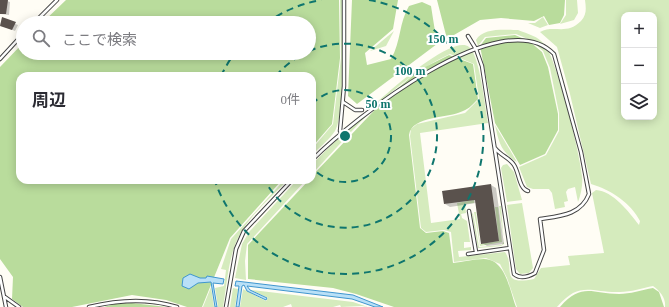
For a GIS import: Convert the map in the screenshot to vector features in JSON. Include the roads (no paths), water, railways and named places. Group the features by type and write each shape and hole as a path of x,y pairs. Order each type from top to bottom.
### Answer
{"lane":[{"path":"41,16 57,0"},
{"path":"340,132 343,102 345,42 344,0"},
{"path":"463,38 474,33"},
{"path":"468,36 476,49 482,66 514,274 518,277 535,273 544,250 540,219 574,212 582,206 589,194 563,82 552,49"},
{"path":"0,59 16,42"},
{"path":"343,102 355,110 362,110"},
{"path":"316,156 362,110 368,106"},
{"path":"495,148 513,163 523,188 528,191"},
{"path":"226,307 236,249 244,231 288,184"},
{"path":"469,211 476,252"},
{"path":"468,254 510,248"},
{"path":"0,277 6,307"},
{"path":"5,297 19,307"},
{"path":"89,307 122,301 150,301 177,307"}],"water":[{"path":"190,274 200,278 206,278 207,276 224,279 223,284 213,283 217,307 215,307 211,282 198,283 189,289 182,286 183,278"},
{"path":"236,281 353,295 383,307 375,307 352,299 247,286 250,290 267,298 266,300 247,291 244,285 242,286 239,307 236,307 239,286 235,286"}]}
